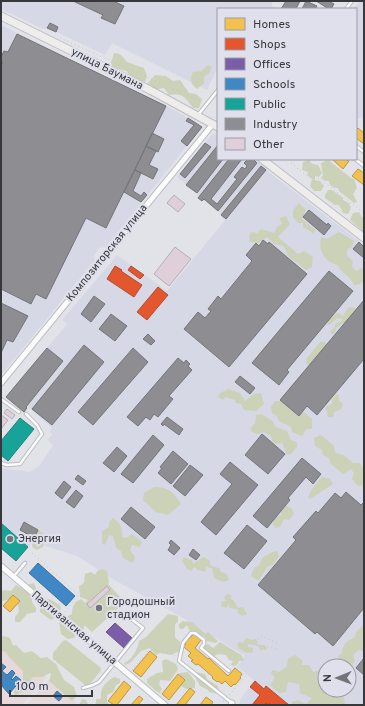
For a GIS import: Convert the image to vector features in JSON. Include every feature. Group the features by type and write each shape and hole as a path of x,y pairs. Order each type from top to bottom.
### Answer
{"street":[{"name":"улица Баумана","path":"1,16 216,125"},
{"name":"Композиторская улица","path":"1,383 216,125"},
{"path":"263,160 364,238"},
{"name":"Партизанская улица","path":"1,566 165,705"}],"lane":[{"path":"198,115 217,91"},
{"path":"1,399 19,412"},
{"path":"1,463 7,465 20,464 42,434 37,425 26,414"},
{"path":"13,577 26,564"},
{"path":"83,688 99,682 143,628 130,618"},
{"path":"229,671 201,648 204,644 204,640 195,633 191,633 183,643 179,661 232,704"}],"path":[{"path":"56,36 207,104"},
{"path":"291,163 308,177 320,179 364,213"},
{"path":"32,553 79,595 61,617"},
{"path":"276,649 258,643 258,639 259,637 265,637 278,644"},
{"path":"129,674 149,650 171,652 179,661"},
{"path":"221,705 246,676 235,667 229,671"}],"shaded area":[{"path":"1,1 272,1 272,6 275,8 217,8 217,69 207,90 112,43 105,55 48,28 43,29 1,9"},
{"path":"361,1 364,1 364,119 361,117 359,119 357,118 357,8 353,8"},
{"path":"1,25 166,106 196,122 202,127 106,247 99,248 94,256 95,260 1,375"},
{"path":"217,132 217,160 258,160 268,167 266,170 364,245 364,705 239,705 241,698 255,681 237,667 245,656 185,619 111,578 77,556 33,542 28,547 1,523 1,468 30,472 39,466 53,446 48,440 52,434 49,432 52,428 27,406 24,412 6,397 67,324 62,320 117,255 167,291 226,219 204,200 202,201 198,198 197,193 177,177 211,135"},
{"path":"4,641 47,677 22,705 3,705 1,703 1,645"},
{"path":"49,679 78,705 26,705"}],"green space":[{"path":"114,53 120,54 127,62 144,68 147,76 144,85 129,76 127,71 113,68 111,63"},
{"path":"208,65 212,67 209,73 204,77 204,83 197,89 191,82 193,72 201,71"},
{"path":"155,75 166,76 173,81 180,80 189,93 196,94 202,99 199,108 193,108 186,99 180,95 169,95 164,88 154,90 147,84"},
{"path":"309,160 312,164 318,165 322,173 319,177 315,176 315,180 320,181 324,186 321,191 314,191 310,186 312,179 307,175 308,172 302,170 303,162"},
{"path":"328,160 354,179 357,188 353,194 357,202 354,203 339,191 338,188 334,188 330,185 329,181 325,181 321,178 323,175 321,163"},
{"path":"328,190 332,190 343,198 343,200 349,203 351,208 348,214 343,213 339,205 335,205 325,198"},
{"path":"299,203 306,210 302,219 316,230 313,233 303,227 303,223 298,223 293,217 293,210"},
{"path":"359,212 362,217 364,217 364,232 350,220 353,213"},
{"path":"286,216 290,224 278,237 298,254 304,251 313,257 312,267 306,270 288,256 284,246 274,244 267,237 258,243 250,242 249,236 251,232 257,233 261,229 274,233 277,227 282,224 279,218"},
{"path":"339,232 354,241 352,247 347,249 347,256 353,261 352,267 356,271 362,268 364,270 364,281 360,284 354,285 351,279 341,271 338,265 329,261 321,251 321,237 327,239"},
{"path":"348,308 355,308 355,313 347,323 341,324 337,327 334,334 331,334 330,331 334,328 336,323 341,322 343,319 337,318 331,324 327,325 333,316 338,313 343,316"},
{"path":"320,342 326,343 326,347 313,362 308,365 306,363 307,358"},
{"path":"228,389 240,393 245,401 254,394 261,393 264,404 256,411 244,410 241,404 236,403 235,400 226,397 223,400 218,397 220,393"},
{"path":"337,394 339,396 339,402 341,401 343,405 340,410 334,412 333,417 328,417 325,409 327,406 332,404 332,399"},
{"path":"275,401 288,401 297,412 305,413 312,419 312,429 306,429 302,436 292,432 291,427 279,421 277,416 272,413 271,407"},
{"path":"262,414 272,421 276,427 287,431 291,440 297,442 297,447 291,454 287,455 282,443 276,444 272,441 271,436 264,432 258,434 252,432 250,428 255,423 256,415"},
{"path":"321,435 334,446 335,453 344,455 353,463 360,463 364,471 364,485 358,486 352,479 354,473 351,469 343,474 330,463 329,458 323,455 322,450 315,446 314,438"},
{"path":"322,477 330,479 333,484 310,499 308,497 312,489"},
{"path":"154,487 167,489 176,496 181,504 168,515 156,512 143,500 144,493"},
{"path":"284,504 292,509 294,514 289,520 284,519 280,527 275,528 273,518 281,515 280,509"},
{"path":"113,518 120,526 122,537 126,538 132,534 142,542 140,547 132,545 130,550 135,557 133,563 123,558 121,551 116,548 113,536 109,535 105,545 102,543 102,531 109,527 109,522"},
{"path":"35,527 45,535 43,547 37,550 33,548 29,529"},
{"path":"277,551 279,556 273,565 268,566 259,580 251,576 254,568 259,565 263,557"},
{"path":"184,557 192,560 193,564 203,557 209,560 211,566 219,568 221,572 227,574 229,580 223,582 214,578 212,568 206,567 205,572 194,567 191,571 187,569 182,560"},
{"path":"102,569 107,571 108,584 125,602 92,632 84,625 84,629 77,632 74,638 68,639 61,634 59,622 68,619 68,616 72,614 73,607 77,601 81,599 85,603 88,600 80,597 79,586 84,583 85,574 91,572 95,575 97,571"},
{"path":"34,583 37,591 32,594 32,602 36,608 36,612 27,614 20,622 15,622 15,617 19,612 17,597 3,601 1,600 1,592 4,590 11,591 16,585 23,589 26,585"},
{"path":"227,594 231,595 231,599 238,608 243,607 247,614 242,616 238,613 237,609 229,608 229,603 226,608 221,606 221,602 226,601 224,598"},
{"path":"49,599 60,605 61,610 55,613 55,618 51,620 40,612 40,607 45,605 45,600"},
{"path":"168,614 178,616 178,621 175,625 175,637 180,642 180,651 171,655 160,653 156,655 150,648 141,651 130,663 125,665 124,663 127,662 134,654 139,641 146,637"},
{"path":"183,621 192,622 205,633 208,632 218,641 216,643 206,641 205,637 189,630 187,625 183,629 180,629 178,625"},
{"path":"364,624 364,652 359,650 353,655 354,658 339,658 338,656 342,653 343,647 355,637 356,632"},
{"path":"4,636 10,638 13,646 16,645 24,653 32,651 41,658 47,657 56,664 64,680 74,687 77,696 72,701 49,681 50,673 42,677 33,677 24,690 16,695 14,693 16,687 23,684 23,671 6,652 1,651 1,637"},
{"path":"246,638 252,640 256,639 258,645 264,645 267,648 266,650 260,650 258,646 248,644 248,647 253,648 253,652 247,653 238,648 237,644 239,642 243,643"},
{"path":"66,640 101,668 100,672 89,685 85,685 53,659 53,653 63,641"},
{"path":"220,642 241,655 244,659 243,661 239,661 237,665 233,666 231,665 233,661 229,660 226,655 218,654 211,658 208,655 208,652 204,649 204,646 208,644 213,648"},
{"path":"295,655 302,660 302,665 309,665 313,672 317,671 317,698 344,698 345,705 292,705 292,702 298,700 306,704 312,698 300,693 299,684 288,682 286,692 279,693 270,685 275,678 271,673 273,670 279,672 287,666 288,659"},
{"path":"166,659 176,664 178,669 170,681 160,680 159,685 162,689 160,693 147,683 147,679 157,673 163,672 162,661"},
{"path":"188,672 195,681 195,688 187,689 180,686 180,673"},
{"path":"196,672 205,674 207,679 218,686 218,694 209,692 200,686 194,675"},
{"path":"114,677 120,679 120,683 116,685 113,692 107,695 107,702 110,705 79,705 82,699 86,700 88,704 96,704 96,699 101,699 101,692 104,686"}],"building: Homes":[{"path":"358,128 364,133 364,144 357,139"},
{"path":"333,160 349,161 343,169"},
{"path":"358,169 364,173 364,185 352,176"},
{"path":"13,595 20,601 10,612 3,606"},
{"path":"194,634 201,640 195,648 208,659 209,658 228,676 235,668 242,674 240,677 241,678 235,685 234,684 231,687 225,681 222,684 218,681 217,682 198,664 196,665 191,661 193,660 188,656 191,653 184,647 186,644 185,643"},
{"path":"150,651 157,657 141,677 133,671"},
{"path":"178,674 185,680 169,700 162,694"},
{"path":"124,681 131,687 117,705 114,705 108,701"},
{"path":"190,688 195,692 185,705 176,705"},
{"path":"139,696 143,699 138,705 131,705"},
{"path":"206,697 213,702 211,705 200,705"}],"building: Shops":[{"path":"115,266 142,285 134,297 107,279"},
{"path":"131,266 144,275 140,279 128,270"},
{"path":"158,287 168,295 147,320 137,312"},
{"path":"255,681 264,689 266,686 289,705 271,705 269,703 268,705 266,703 264,705 252,705 260,695 250,687"}],"building: Offices":[{"path":"115,623 132,638 124,648 106,632"}],"building: Schools":[{"path":"38,563 75,596 66,606 29,573"},
{"path":"1,663 6,667 2,671 7,675 12,670 15,673 11,679 12,680 16,676 21,680 9,694 1,685"},
{"path":"57,691 63,696 59,701 53,696"}],"building: Public":[{"path":"20,418 34,429 8,461 1,455 1,441"},
{"name":"Энергия","path":"1,523 28,547 16,561 1,548"}],"building: Industry":[{"path":"73,1 113,1 124,6 115,24 101,18 103,15"},
{"path":"286,1 300,1 296,8 282,8"},
{"path":"306,1 317,6 316,8 302,8"},
{"path":"316,1 328,1 334,4 332,8 327,8"},
{"path":"50,23 58,27 56,32 47,28"},
{"path":"17,34 166,106 106,228 86,218 46,299 36,294 31,304 1,289 1,66 3,62 1,61 1,57 4,51 8,52"},
{"path":"188,118 202,127 187,146 181,141 194,125 186,121"},
{"path":"152,133 164,139 158,152 146,146"},
{"path":"205,143 211,147 185,178 180,174"},
{"path":"146,146 156,151 149,165 158,169 153,179 135,170"},
{"path":"217,146 217,160 222,160 197,193 186,185"},
{"path":"228,160 241,160 211,199 217,204 237,179 234,177 242,167 245,169 247,166 244,163 247,160 254,160 257,163 218,211 204,199 202,201 198,198"},
{"path":"261,166 266,170 226,219 221,215"},
{"path":"135,170 141,173 133,191 141,196 144,192 147,195 141,202 124,192"},
{"path":"309,210 327,225 328,223 331,226 324,235 303,217"},
{"path":"263,240 268,244 269,242 307,274 229,367 184,329 198,312 205,318 211,311 208,309 218,296 221,299 252,261 246,255 256,243 259,246"},
{"path":"359,242 364,247 364,258 353,249"},
{"path":"329,271 353,291 287,370 289,372 279,385 252,363"},
{"path":"94,296 105,304 91,322 81,314"},
{"path":"364,300 364,359 317,415 307,406 299,416 280,400"},
{"path":"1,303 28,316 13,342 7,340 1,353"},
{"path":"111,314 127,326 115,341 99,329"},
{"path":"148,334 155,341 151,345 143,339"},
{"path":"84,345 104,362 52,425 32,409"},
{"path":"47,348 63,361 26,407 27,408 24,412 6,397"},
{"path":"133,348 148,362 93,425 78,412"},
{"path":"178,358 184,363 186,360 190,364 188,366 192,370 169,396 173,399 158,417 154,414 150,420 146,417 138,426 127,417"},
{"path":"240,376 255,388 250,394 235,382"},
{"path":"167,417 183,429 179,435 164,424 163,426 161,424"},
{"path":"262,434 285,454 268,474 245,455"},
{"path":"153,435 164,445 133,483 121,474"},
{"path":"117,447 127,456 114,472 103,463"},
{"path":"173,451 188,464 171,484 158,473 162,468 160,467"},
{"path":"302,458 321,474 313,484 306,477 288,498 290,500 267,528 253,516"},
{"path":"230,462 258,485 216,535 201,522 232,484 220,474"},
{"path":"190,465 203,475 185,496 173,486"},
{"path":"78,475 86,481 83,485 75,479"},
{"path":"64,481 71,487 62,499 55,493"},
{"path":"76,490 83,496 74,508 66,502"},
{"path":"346,492 361,505 364,502 364,608 333,646 317,632 315,634 258,585 296,540 293,537 316,511 318,513 335,493 341,498"},
{"path":"131,507 155,527 145,539 121,519"},
{"path":"24,522 38,530 34,538 20,530"},
{"path":"247,525 267,541 244,569 224,553"},
{"path":"171,540 180,548 174,555 168,550 171,545 169,543"},
{"path":"193,549 200,555 196,560 189,555"},
{"path":"364,658 364,675 357,669"}],"building: Other":[{"path":"174,195 185,204 178,212 167,203"},
{"path":"175,247 191,259 169,286 154,274"},
{"path":"7,409 15,415 12,419 4,413"},
{"path":"1,415 8,420 1,429"},
{"path":"107,586 110,590 90,608 87,604"}],"place":[{"name":"Энергия","path":"10,539"},
{"name":"Городошный стадион","path":"99,608"}]}
